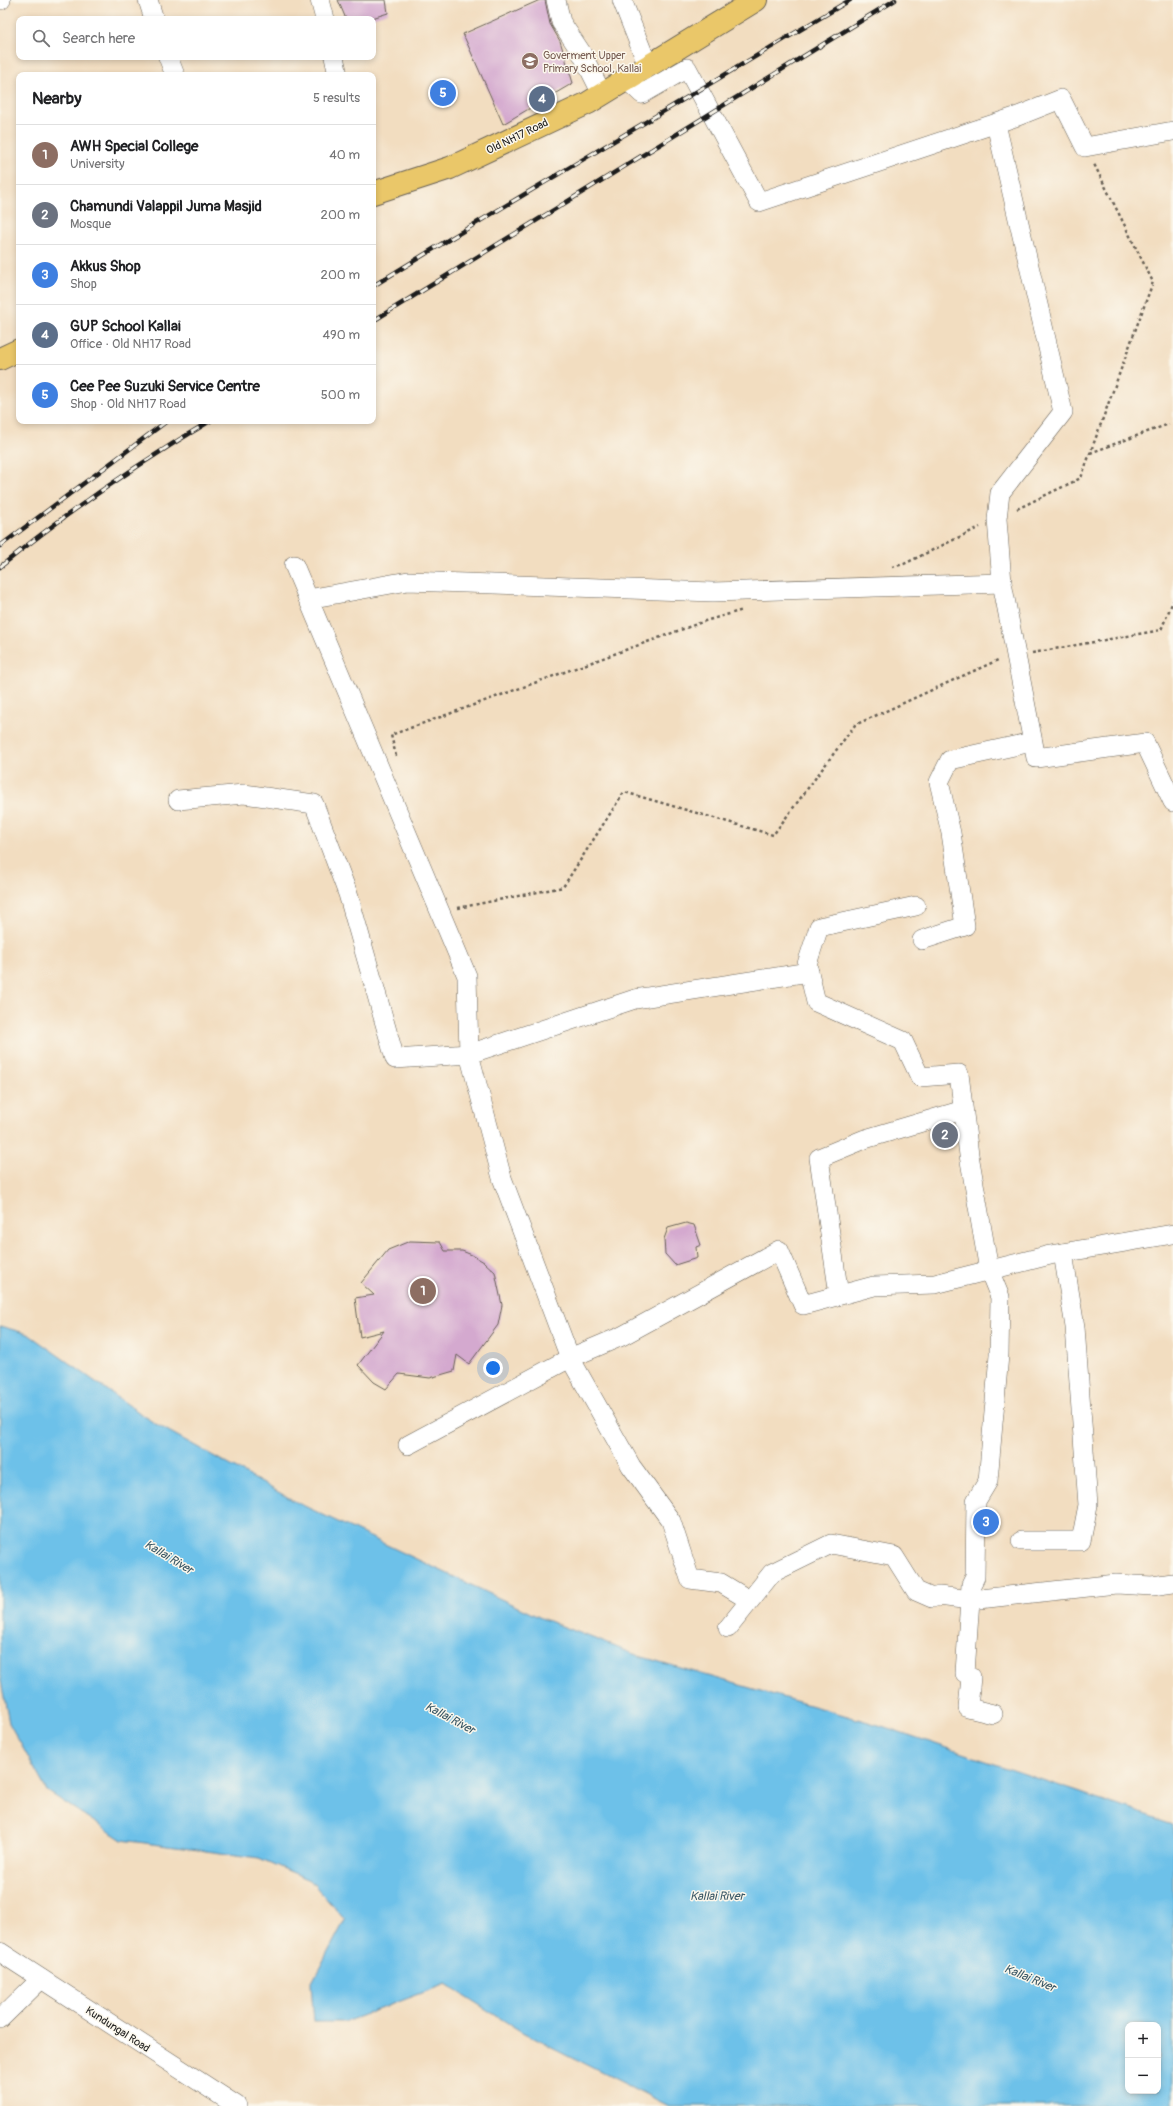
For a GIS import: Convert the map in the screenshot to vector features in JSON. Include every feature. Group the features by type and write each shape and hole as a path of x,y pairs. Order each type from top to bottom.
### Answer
{"main road":[{"name":"Old NH17 Road","path":"376,192 450,168 588,102 756,0"},
{"path":"0,359 16,351"}],"street":[{"path":"148,0 153,16"},
{"path":"320,0 324,16"},
{"path":"556,0 561,22 581,52 602,94"},
{"path":"622,0 648,66"},
{"path":"169,60 174,72"},
{"path":"335,60 337,72"},
{"path":"626,80 642,94 687,68 759,202 996,124 1060,98 1085,147 1173,131"},
{"path":"996,124 1063,412 1000,493 997,519 1002,583 1036,758 1144,743 1173,802"},
{"path":"294,565 467,976 469,1054 502,1178 570,1358 631,1466 671,1521 690,1579 721,1583 749,1600"},
{"path":"308,599 408,581 714,592 1002,583"},
{"path":"922,940 965,926 951,833 939,782 950,760 1032,742"},
{"path":"178,800 244,794 314,804 348,894 395,1059 469,1054 635,999 809,972"},
{"path":"916,906 819,927 807,964 816,1002 903,1041 920,1077 959,1074 968,1155 989,1270 1000,1297 999,1354 988,1481 976,1501 975,1577 971,1585 965,1673 971,1677 968,1708 994,1714"},
{"path":"839,1295 818,1158 865,1139 963,1110"},
{"path":"408,1445 570,1358 622,1336 779,1250 803,1305 874,1286 935,1284 1063,1253 1173,1234"},
{"path":"1021,1541 1081,1541 1088,1505 1075,1327 1063,1253"},
{"path":"728,1628 772,1573 831,1544 894,1556 916,1591 932,1598 939,1596 970,1600 1116,1584 1152,1586 1173,1583"},
{"name":"Kundungal Road","path":"0,1952 237,2106"},
{"path":"0,2019 41,1979"}],"path":[{"path":"888,568 904,564 1080,478 1153,282 1085,147"},
{"path":"1090,453 1169,424"},
{"path":"1031,654 1161,630 1173,601"},
{"path":"396,758 391,735 705,621 751,608"},
{"path":"454,909 563,887 624,792 773,835 854,725 1001,659"}],"water":[{"name":"Kallai River","path":"0,1326 28,1334 154,1423 298,1503 541,1618 639,1656 882,1726 1173,1824 1173,2106 669,2106 522,2032 446,1984 345,2022 314,2022 311,1984 345,1920 310,1880 259,1858 122,1840 47,1791 9,1723 0,1676"}],"building":[{"path":"338,0 386,0 388,13 376,17 345,16"},
{"path":"540,0 545,0 550,24 560,41 573,83 503,124 463,34"},
{"path":"686,1223 694,1225 701,1245 696,1247 697,1258 675,1265 665,1254 664,1239 668,1228"},
{"path":"410,1241 440,1242 445,1251 462,1251 484,1262 495,1272 502,1305 498,1325 469,1364 457,1355 454,1371 430,1378 399,1374 386,1389 374,1382 358,1365 384,1331 360,1337 355,1298 374,1295 361,1283 388,1250"}],"railway":[{"path":"376,284 850,0"},
{"path":"376,319 895,0"},
{"path":"0,546 163,424"},
{"path":"0,567 102,490 205,424"}],"place":[{"name":"Goverment Upper Primary School, Kallai","path":"530,61"},
{"name":"Cee Pee Suzuki Service Centre","path":"443,93"},
{"name":"GUP School Kallai","path":"542,99"},
{"name":"Chamundi Valappil Juma Masjid","path":"945,1135"},
{"name":"AWH Special College","path":"423,1291"},
{"name":"Akkus Shop","path":"986,1522"}]}
